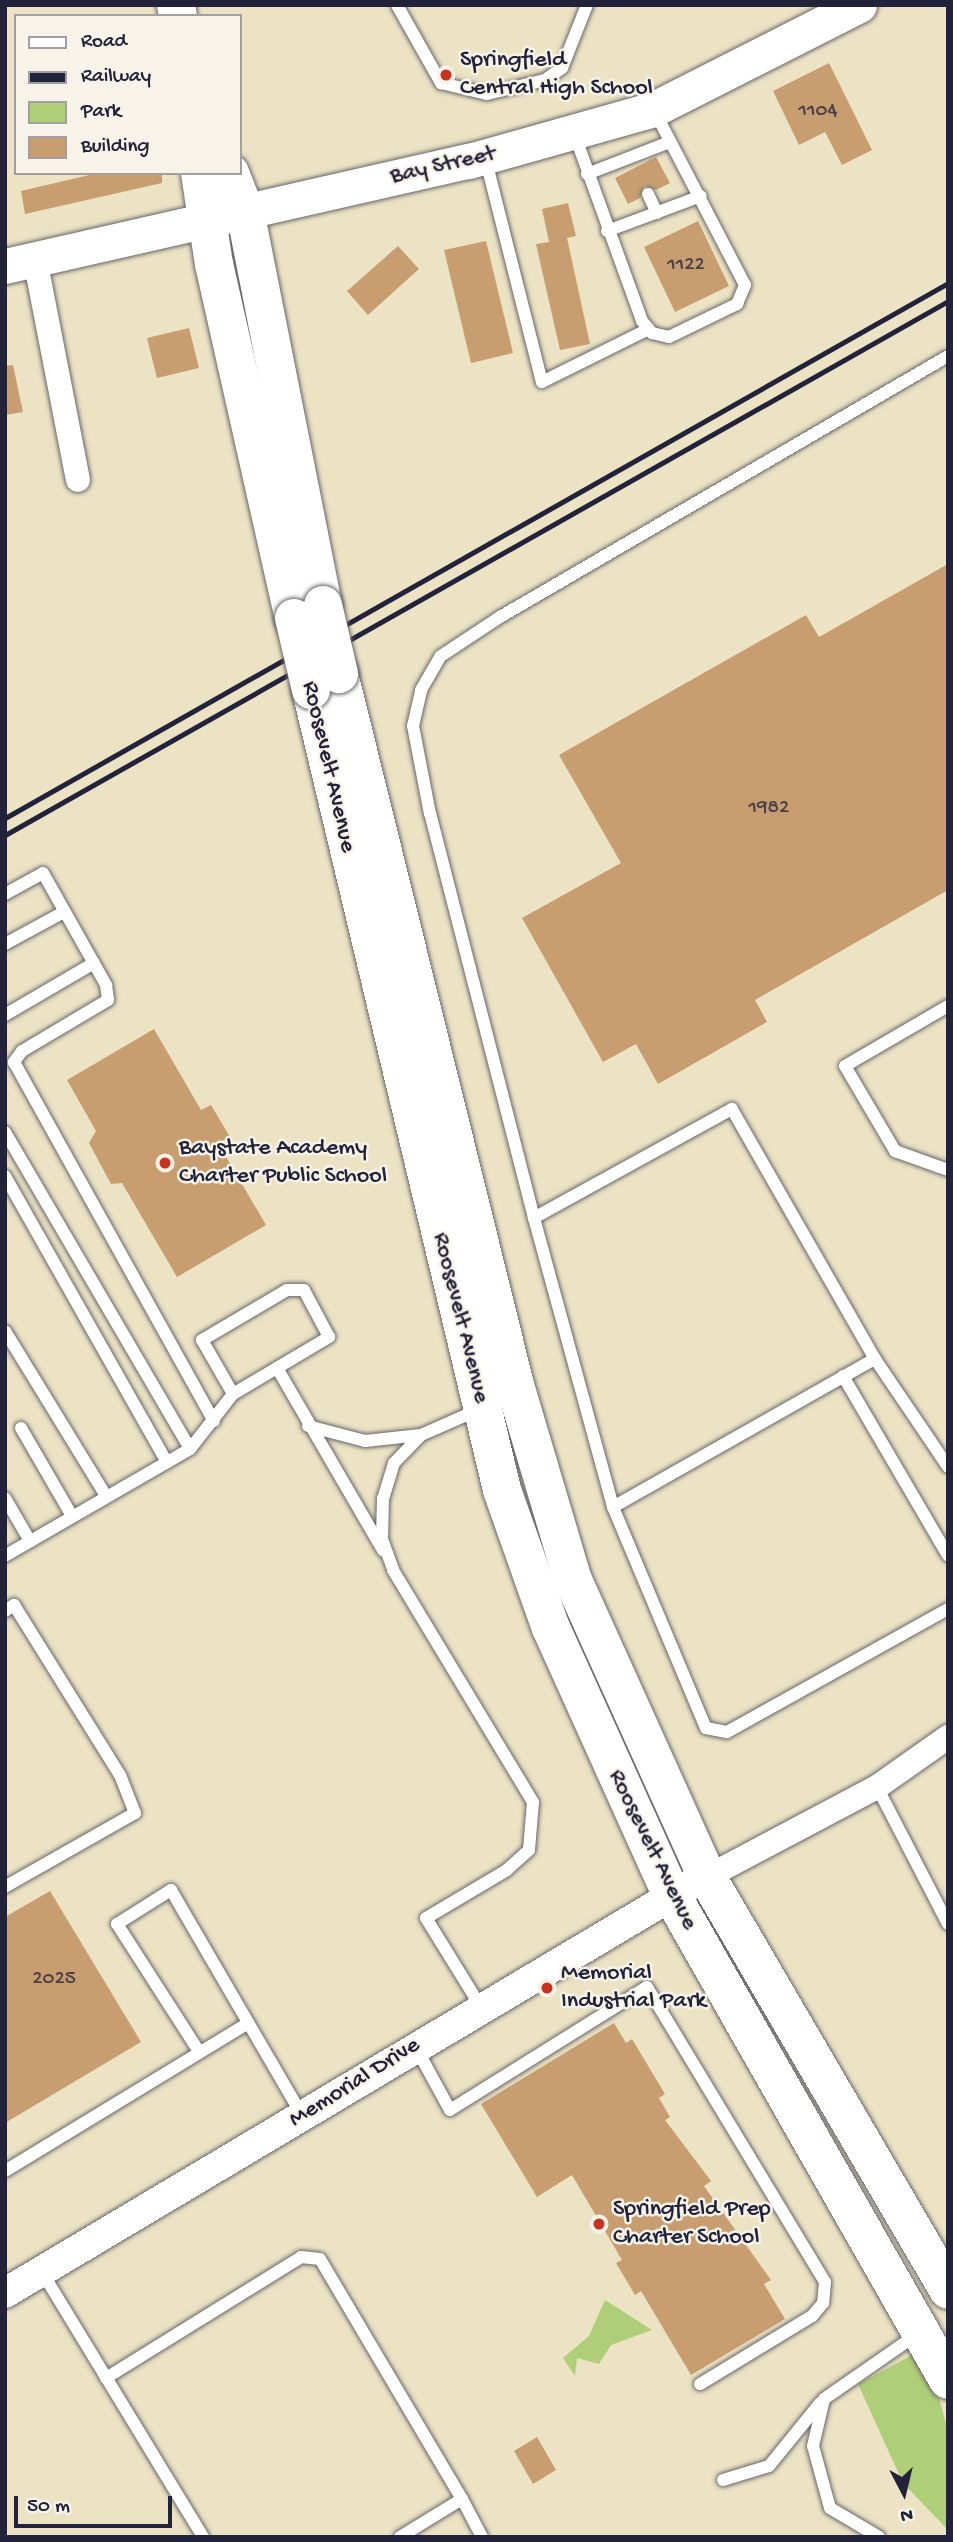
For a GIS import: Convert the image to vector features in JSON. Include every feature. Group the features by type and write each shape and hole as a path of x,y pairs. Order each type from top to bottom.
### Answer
{"main road":[{"name":"Bay Street","path":"20,263 205,218 485,157 654,109 859,5"},
{"name":"Roosevelt Avenue","path":"200,175 205,218 309,611 481,1409 502,1490 551,1628 671,1894 935,2324 948,2380"},
{"name":"Roosevelt Avenue","path":"231,175 245,211 309,611"},
{"name":"Roosevelt Avenue","path":"325,682 540,1478 607,1664 707,1877 948,2290"}],"street":[{"path":"20,263 78,480"},
{"path":"707,1877 877,1787 948,1737"},
{"name":"Memorial Drive","path":"7,2290 42,2272 415,2045 671,1894 707,1877"}],"lane":[{"path":"397,5 441,83 487,94 545,80 562,68 575,50 587,5"},
{"path":"574,133 607,232 649,329 669,337 744,296 745,285 654,109"},
{"path":"587,174 633,163 670,142"},
{"path":"485,157 542,382 649,329"},
{"path":"648,194 657,213"},
{"path":"607,232 701,196"},
{"path":"948,355 500,617 441,656 421,690 413,726 430,814 534,1218 613,1507 706,1728 727,1732 948,1609"},
{"path":"5,894 43,873 94,963 108,1000 22,1051 14,1062 214,1421"},
{"path":"5,944 64,912"},
{"path":"5,1016 94,963"},
{"path":"948,1006 845,1066 895,1151 948,1170"},
{"path":"534,1218 732,1109 875,1359 948,1467"},
{"path":"5,1132 190,1449"},
{"path":"5,1176 167,1462"},
{"path":"5,1556 190,1449 233,1394 329,1337 304,1290 287,1290 202,1340 233,1394"},
{"path":"5,1331 106,1496"},
{"path":"613,1507 875,1359"},
{"path":"277,1368 308,1426 533,1802 529,1850 507,1870 426,1918 481,2007"},
{"path":"843,1376 948,1556"},
{"path":"308,1426 365,1441 421,1436 481,1409"},
{"path":"21,1427 72,1516"},
{"path":"390,1562 383,1539 383,1498 394,1463 421,1436"},
{"path":"5,1498 30,1541"},
{"path":"5,1887 135,1813 120,1774 10,1608"},
{"path":"877,1787 948,1924"},
{"path":"198,2050 117,1924 171,1890 302,2115"},
{"path":"415,2045 450,2110 647,1987 825,2282 823,2303 812,2316 700,2384"},
{"path":"5,2171 198,2050 248,2023"},
{"path":"106,2378 301,2257 320,2259 482,2537"},
{"path":"42,2272 203,2537"},
{"path":"723,2480 769,2466 824,2399 935,2324"},
{"path":"824,2399 813,2446 830,2508 879,2537"},
{"path":"400,2537 462,2499"}],"green space":[{"path":"605,2300 652,2330 611,2345 599,2364 577,2358 575,2376 563,2358 589,2336"},
{"path":"916,2353 934,2380 948,2431 948,2530 903,2483 858,2384"}],"building":[{"path":"829,63 872,150 842,165 825,132 799,145 773,91"},
{"path":"656,157 670,183 656,190 644,186 640,198 628,204 615,178"},
{"path":"89,175 162,175 162,183 25,214 21,191"},
{"path":"568,203 576,236 567,238 590,344 560,350 536,244 549,242 542,209"},
{"path":"698,221 729,286 675,312 644,247"},
{"path":"486,241 513,353 471,363 444,250"},
{"path":"398,246 419,269 368,315 347,291"},
{"path":"189,328 199,368 157,378 147,338"},
{"path":"13,365 23,412 5,415 5,366"},
{"path":"948,564 948,890 755,1000 767,1022 658,1084 636,1044 603,1062 522,918 621,863 559,755 806,615 819,637"},
{"name":"Baystate Academy Charter Public School","path":"154,1029 201,1110 211,1105 230,1137 218,1143 266,1225 177,1277 122,1183 111,1184 89,1143 96,1131 67,1080"},
{"path":"50,1891 141,2042 5,2123 5,1917"},
{"path":"614,2023 626,2043 632,2039 665,2094 659,2098 670,2117 665,2120 711,2181 704,2186 771,2280 764,2284 785,2319 691,2375 641,2291 635,2295 616,2263 622,2260 572,2175 537,2197 481,2104"},
{"path":"537,2437 556,2470 533,2484 514,2451"}],"railway":[{"path":"5,818 948,283"},
{"path":"5,835 948,301"}],"place":[{"name":"Springfield Central High School","path":"446,75"},
{"name":"Baystate Academy Charter Public School","path":"165,1163"},
{"name":"Memorial Industrial Park","path":"547,1988"},
{"name":"Springfield Prep Charter School","path":"599,2224"}]}
